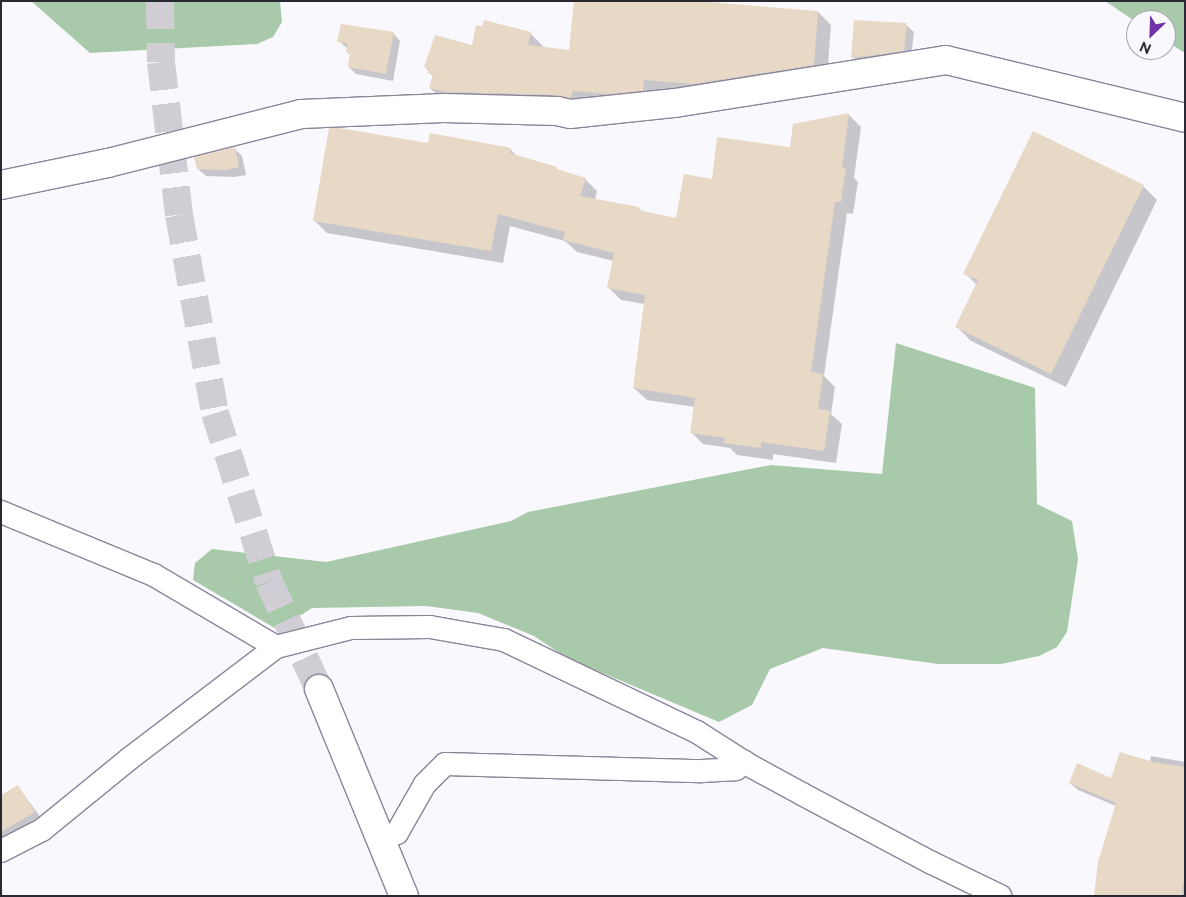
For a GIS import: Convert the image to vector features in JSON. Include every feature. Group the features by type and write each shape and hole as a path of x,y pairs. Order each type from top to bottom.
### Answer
{"street":[{"path":"1,185 108,163 302,114 444,108 557,111 570,114 684,102 946,60 1185,118"},
{"path":"1,512 154,575 276,647"},
{"path":"1,851 42,830 129,759 276,647 351,628 430,627 504,640 696,732 744,762 932,863 1000,896"},
{"path":"319,689 404,896"},
{"path":"380,838 397,833 425,784 445,764 701,771 736,769 744,762"}],"green space":[{"path":"31,1 280,1 282,22 273,37 257,44 90,53"},
{"path":"1105,1 1185,1 1185,53 1176,47 1176,10 1126,10 1126,15"},
{"path":"896,343 1035,388 1037,504 1072,521 1078,559 1067,632 1057,647 1039,656 1001,664 938,664 823,648 770,669 752,705 719,722 567,658 534,636 478,613 426,606 312,608 278,630 193,580 195,563 212,549 326,562 511,521 528,512 771,465 882,474"}],"building":[{"path":"574,1 696,1 818,11 814,65 693,84 644,80 643,91 608,94 573,91 571,98 557,95 446,92 429,88 433,74 427,73 429,69 424,67 435,35 472,45 476,25 482,26 484,20 531,32 528,45 569,50"},
{"path":"854,20 907,23 904,51 851,58"},
{"path":"341,24 394,32 386,74 348,67 350,53 346,52 347,43 337,42"},
{"path":"849,113 842,168 846,168 841,202 835,202 811,372 823,374 818,409 830,411 824,451 761,442 761,448 724,443 725,438 690,433 695,398 633,388 645,295 607,288 614,253 563,240 565,232 498,214 491,251 313,221 329,128 428,143 430,133 511,148 510,153 586,178 580,196 639,207 638,210 676,218 684,174 712,179 717,137 790,147 793,124"},
{"path":"1033,131 1144,185 1051,374 955,327 978,280 963,274"},
{"path":"235,147 239,167 226,170 197,169 194,157"},
{"path":"1120,752 1153,762 1185,767 1185,883 1183,882 1182,896 1094,896 1098,862 1116,803 1069,783 1077,763 1111,778"},
{"path":"18,785 35,812 1,832 1,795"}],"tunnel":[{"path":"160,1 161,62 179,215 215,413 269,582 319,689"}]}
